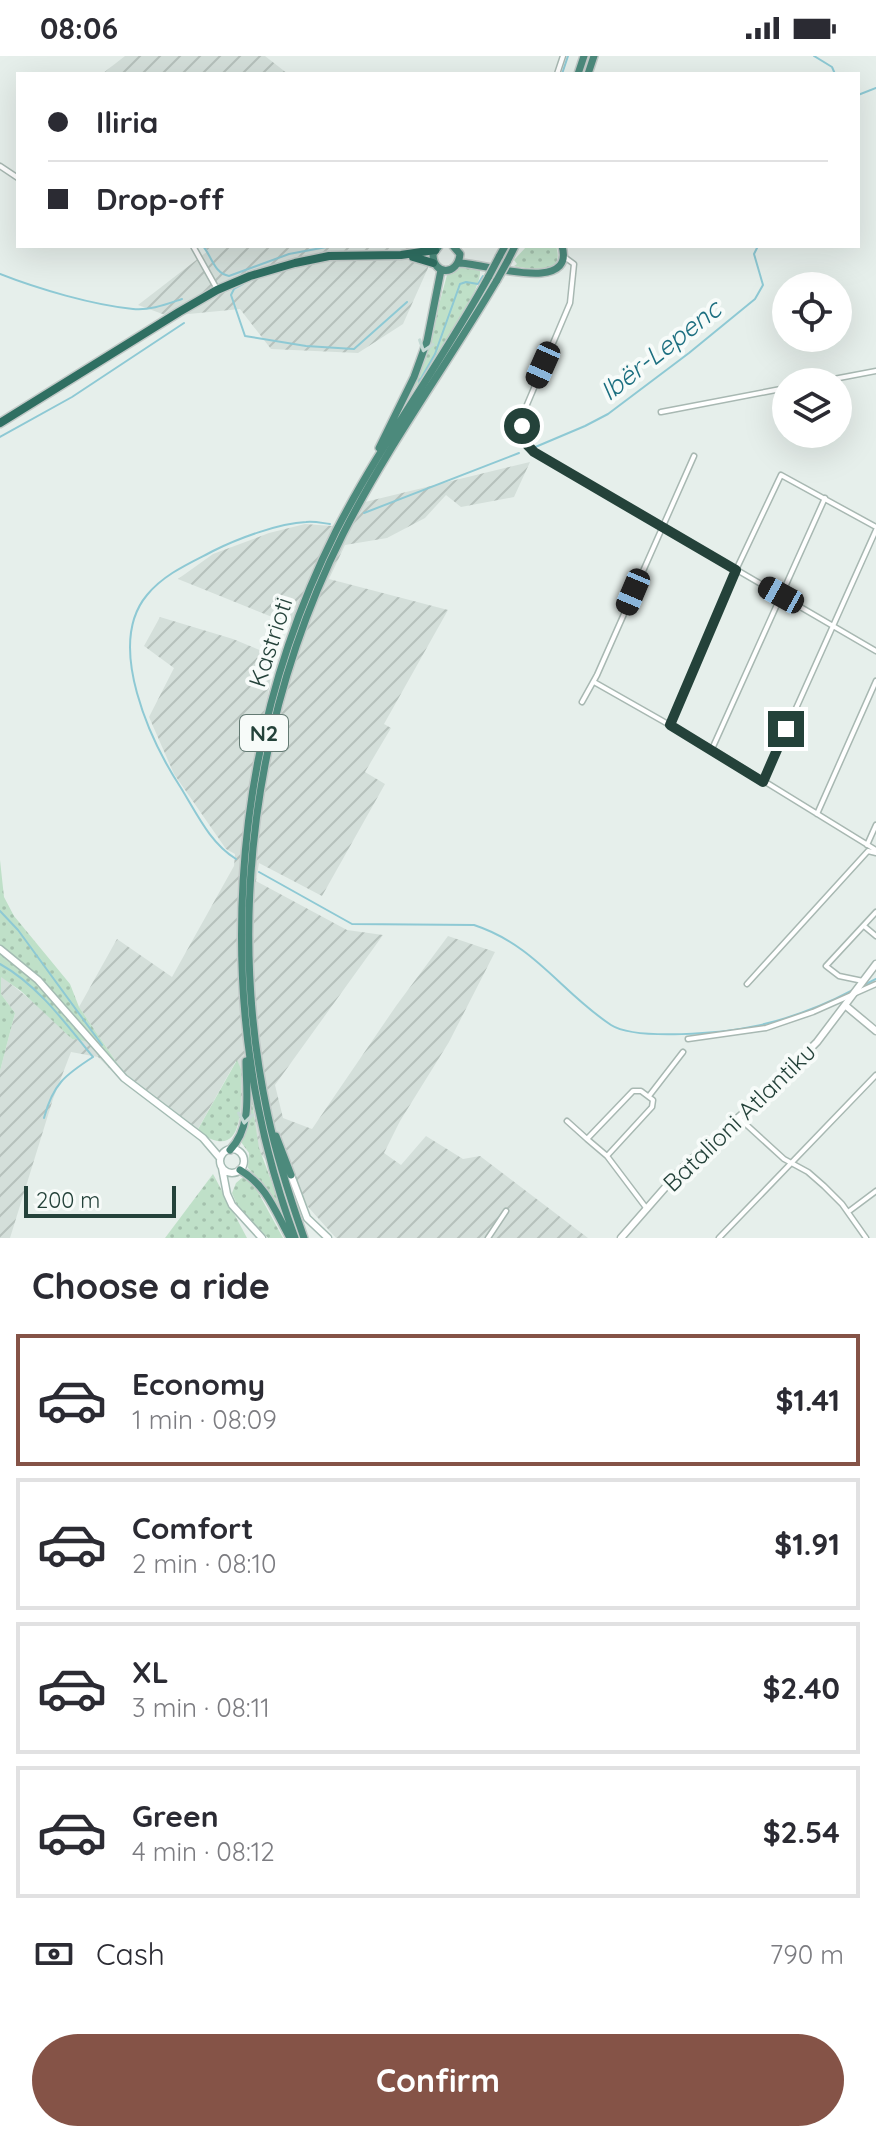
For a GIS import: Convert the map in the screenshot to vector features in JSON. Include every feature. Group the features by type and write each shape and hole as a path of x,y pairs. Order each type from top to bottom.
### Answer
{"highway":[{"path":"0,423 217,290 273,268 346,255 401,255 437,248 433,263"},
{"name":"Kastrioti","path":"268,1120 253,1025 249,904 259,799 268,746 286,676 317,590 352,517 512,248"},
{"path":"401,255 433,263 441,270 453,270 458,252 484,265 543,275 557,269 563,256 562,248"},
{"path":"364,480 400,408 424,350 441,270"},
{"name":"Kastrioti","path":"292,1238 261,1121 246,1027 241,943 243,878 261,745 279,675 322,559 364,480 493,278"},
{"path":"228,1150 240,1138 245,1121 246,1027"},
{"path":"268,1120 291,1175"},
{"name":"N2","path":"268,1120 304,1238"},
{"path":"237,1171 254,1178 292,1238"}],"main road":[{"path":"0,949 38,980 124,1078 203,1138 242,1155 243,1164 230,1187 230,1201"},
{"name":"Batalioni Atlantiku","path":"621,1238 684,1166 767,1092 817,1042 876,964"},
{"path":"846,1006 876,1031"},
{"path":"203,1138 220,1158 230,1201 260,1237"},
{"path":"220,1158 228,1150"},
{"path":"222,1168 228,1172 237,1171"},
{"path":"291,1175 307,1218 328,1238"}],"street":[{"path":"194,248 217,290"},
{"path":"563,256 574,264 570,303 523,414 521,438 527,447 876,651"},
{"path":"852,376 876,371"},
{"path":"661,412 772,391"},
{"path":"582,702 594,682 694,456"},
{"path":"670,725 736,570 781,475 876,528 763,782"},
{"path":"712,749 825,498"},
{"path":"817,814 876,681"},
{"path":"594,682 712,749 876,851"},
{"path":"867,845 876,825"},
{"path":"747,984 868,851 876,851"},
{"path":"863,981 839,976 826,966 876,912"},
{"path":"864,926 876,936"},
{"path":"855,992 876,984"},
{"name":"Batalioni Atlantiku","path":"688,1039 752,1032 813,1012 855,992"},
{"path":"607,1156 648,1112 655,1089 683,1052"},
{"path":"719,1238 876,1075"},
{"path":"587,1139 633,1091 638,1090 651,1098"},
{"path":"738,1116 789,1162 814,1177 848,1212 866,1238"},
{"path":"567,1121 607,1156 647,1209"},
{"path":"848,1212 876,1191"},
{"path":"488,1238 506,1211"}],"shaded area":[{"path":"125,56 265,56 285,72 105,72"},
{"path":"206,248 429,248 428,268 403,324 358,353 271,349 240,309 168,316 138,305 208,251"},
{"path":"530,462 514,497 461,507 446,495 425,518 387,538 345,545 329,579 448,610 384,724 391,728 365,772 385,784 322,896 259,863 256,881 347,930 383,935 275,1085 283,1118 312,1129 448,936 495,952 449,1042 384,1153 401,1165 426,1136 463,1159 480,1156 588,1238 336,1238 238,1129 241,1069 236,1061 194,1136 98,1057 71,1052 53,1099 10,1238 0,1238 0,1071 15,1013 1,994 1,976 43,1010 72,1039 82,1039 105,1050 115,1060 79,1007 117,939 172,977 234,866 235,854 226,849 174,774 149,717 174,668 144,646 160,617 262,651 273,660 267,702 292,625 178,579 213,554 269,533 305,524 332,526 365,502"}],"green space":[{"path":"525,248 556,248 558,256 552,267 545,269 514,266 517,264 514,260"},
{"path":"461,267 484,270 480,271 478,283 461,318 403,405 430,338 447,275"},
{"path":"0,860 4,897 14,916 70,984 79,1007 119,1066 98,1047 72,1039 21,991 1,977 1,994 15,1013 0,1071"},
{"path":"237,1060 241,1069 238,1125 233,1135 225,1141 213,1140 197,1131"},
{"path":"249,1085 259,1148 288,1226 265,1186 248,1168 249,1153 241,1142"},
{"path":"213,1174 247,1238 165,1238"},
{"path":"243,1177 252,1181 283,1238 268,1238 237,1205 232,1193"}],"waterway":[{"path":"563,72 568,56"},
{"name":"Ibër-Lepenc","path":"814,56 832,67 834,72"},
{"path":"860,94 876,88"},
{"path":"204,248 217,268 229,276 289,254 321,248"},
{"name":"Ibër-Lepenc","path":"533,448 608,414 755,299 763,285 754,254 757,248"},
{"path":"0,274 66,296 117,307 145,309 182,299"},
{"path":"419,382 435,354 460,284 478,284 483,276"},
{"path":"243,284 231,295 245,336 306,346 354,349 407,302"},
{"path":"0,437 72,397 184,323"},
{"name":"Ibër-Lepenc","path":"364,513 519,453"},
{"name":"Ibër-Lepenc","path":"236,859 219,845 205,827 169,769 146,720 131,666 130,640 135,616 147,595 161,581 223,546 283,525 309,522 330,524"},
{"name":"Ibër-Lepenc","path":"259,872 352,924 474,925 495,934 531,957 593,1012 623,1030 681,1034 742,1029 793,1016 853,990"},
{"path":"0,911 18,930 102,1045"},
{"path":"0,964 39,994 93,1057 61,1082 44,1118"},
{"name":"Ibër-Lepenc","path":"862,986 876,979"}],"route":[{"path":"522,426 521,438 534,452 736,570 670,725 763,782 786,729"}]}
